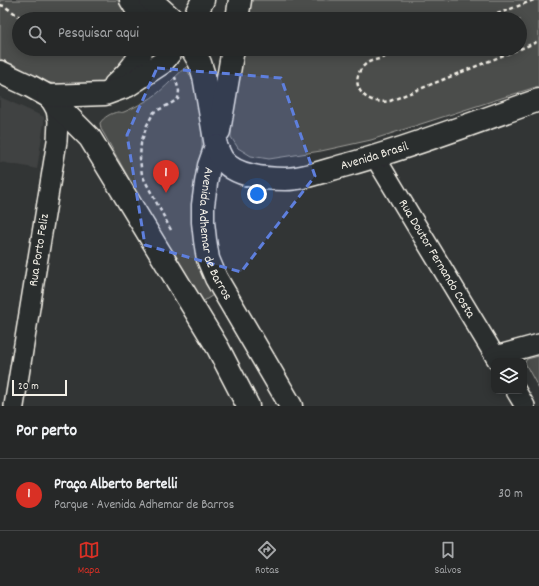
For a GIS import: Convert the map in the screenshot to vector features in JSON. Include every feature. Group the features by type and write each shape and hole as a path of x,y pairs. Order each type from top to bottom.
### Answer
{"main road":[{"path":"131,0 139,12"},
{"path":"152,0 165,12"},
{"path":"197,12 203,0"},
{"path":"238,12 240,0"},
{"path":"105,94 125,76 138,56"},
{"path":"48,96 105,94 127,86 162,63 167,56"},
{"name":"Avenida Adhemar de Barros","path":"196,56 204,76 216,146 206,183 203,205 203,222 208,259 216,278 291,406"},
{"path":"216,146 232,56"},
{"path":"0,72 48,96 90,138 218,348 248,406"},
{"name":"Avenida Brasil","path":"216,146 223,159 232,169 261,178 285,179 310,175 375,157 539,100"}],"street":[{"name":"Rua Porto Feliz","path":"14,406 57,141 58,121 56,110 48,96"},
{"name":"Rua Doutor Fernando Costa","path":"375,157 495,358"},
{"path":"499,358 539,344"},
{"path":"518,394 525,406"}],"path":[{"path":"502,12 534,0"},
{"path":"0,5 13,12"},
{"path":"527,46 539,41"},
{"path":"172,56 179,91 178,98 154,112 147,125 141,143 140,159 142,175 175,236"},
{"path":"387,56 367,64 360,71 357,77 357,84 360,91 364,96 372,100 380,102 390,101 502,56"}],"highlighted area":[{"path":"157,68 281,78 315,176 241,272 145,245 127,135"}],"shaded area":[{"path":"0,0 117,0 124,5 129,12 12,12 12,56 130,56 104,87 72,86 44,82 17,66 0,59"},
{"path":"249,0 539,0 539,86 371,140 321,151 269,159 251,156 238,148 231,137 231,119 240,56 527,56 527,12 246,12"},
{"path":"186,67 196,88 202,120 202,151 199,165 218,292 199,304 101,129 100,123 110,114 124,112 151,98 162,90"},
{"path":"0,97 44,117 37,169 0,162"},
{"path":"539,356 539,389 527,367 527,359"}],"place":[{"name":"Praça Alberto Bertelli","path":"166,193"}]}
